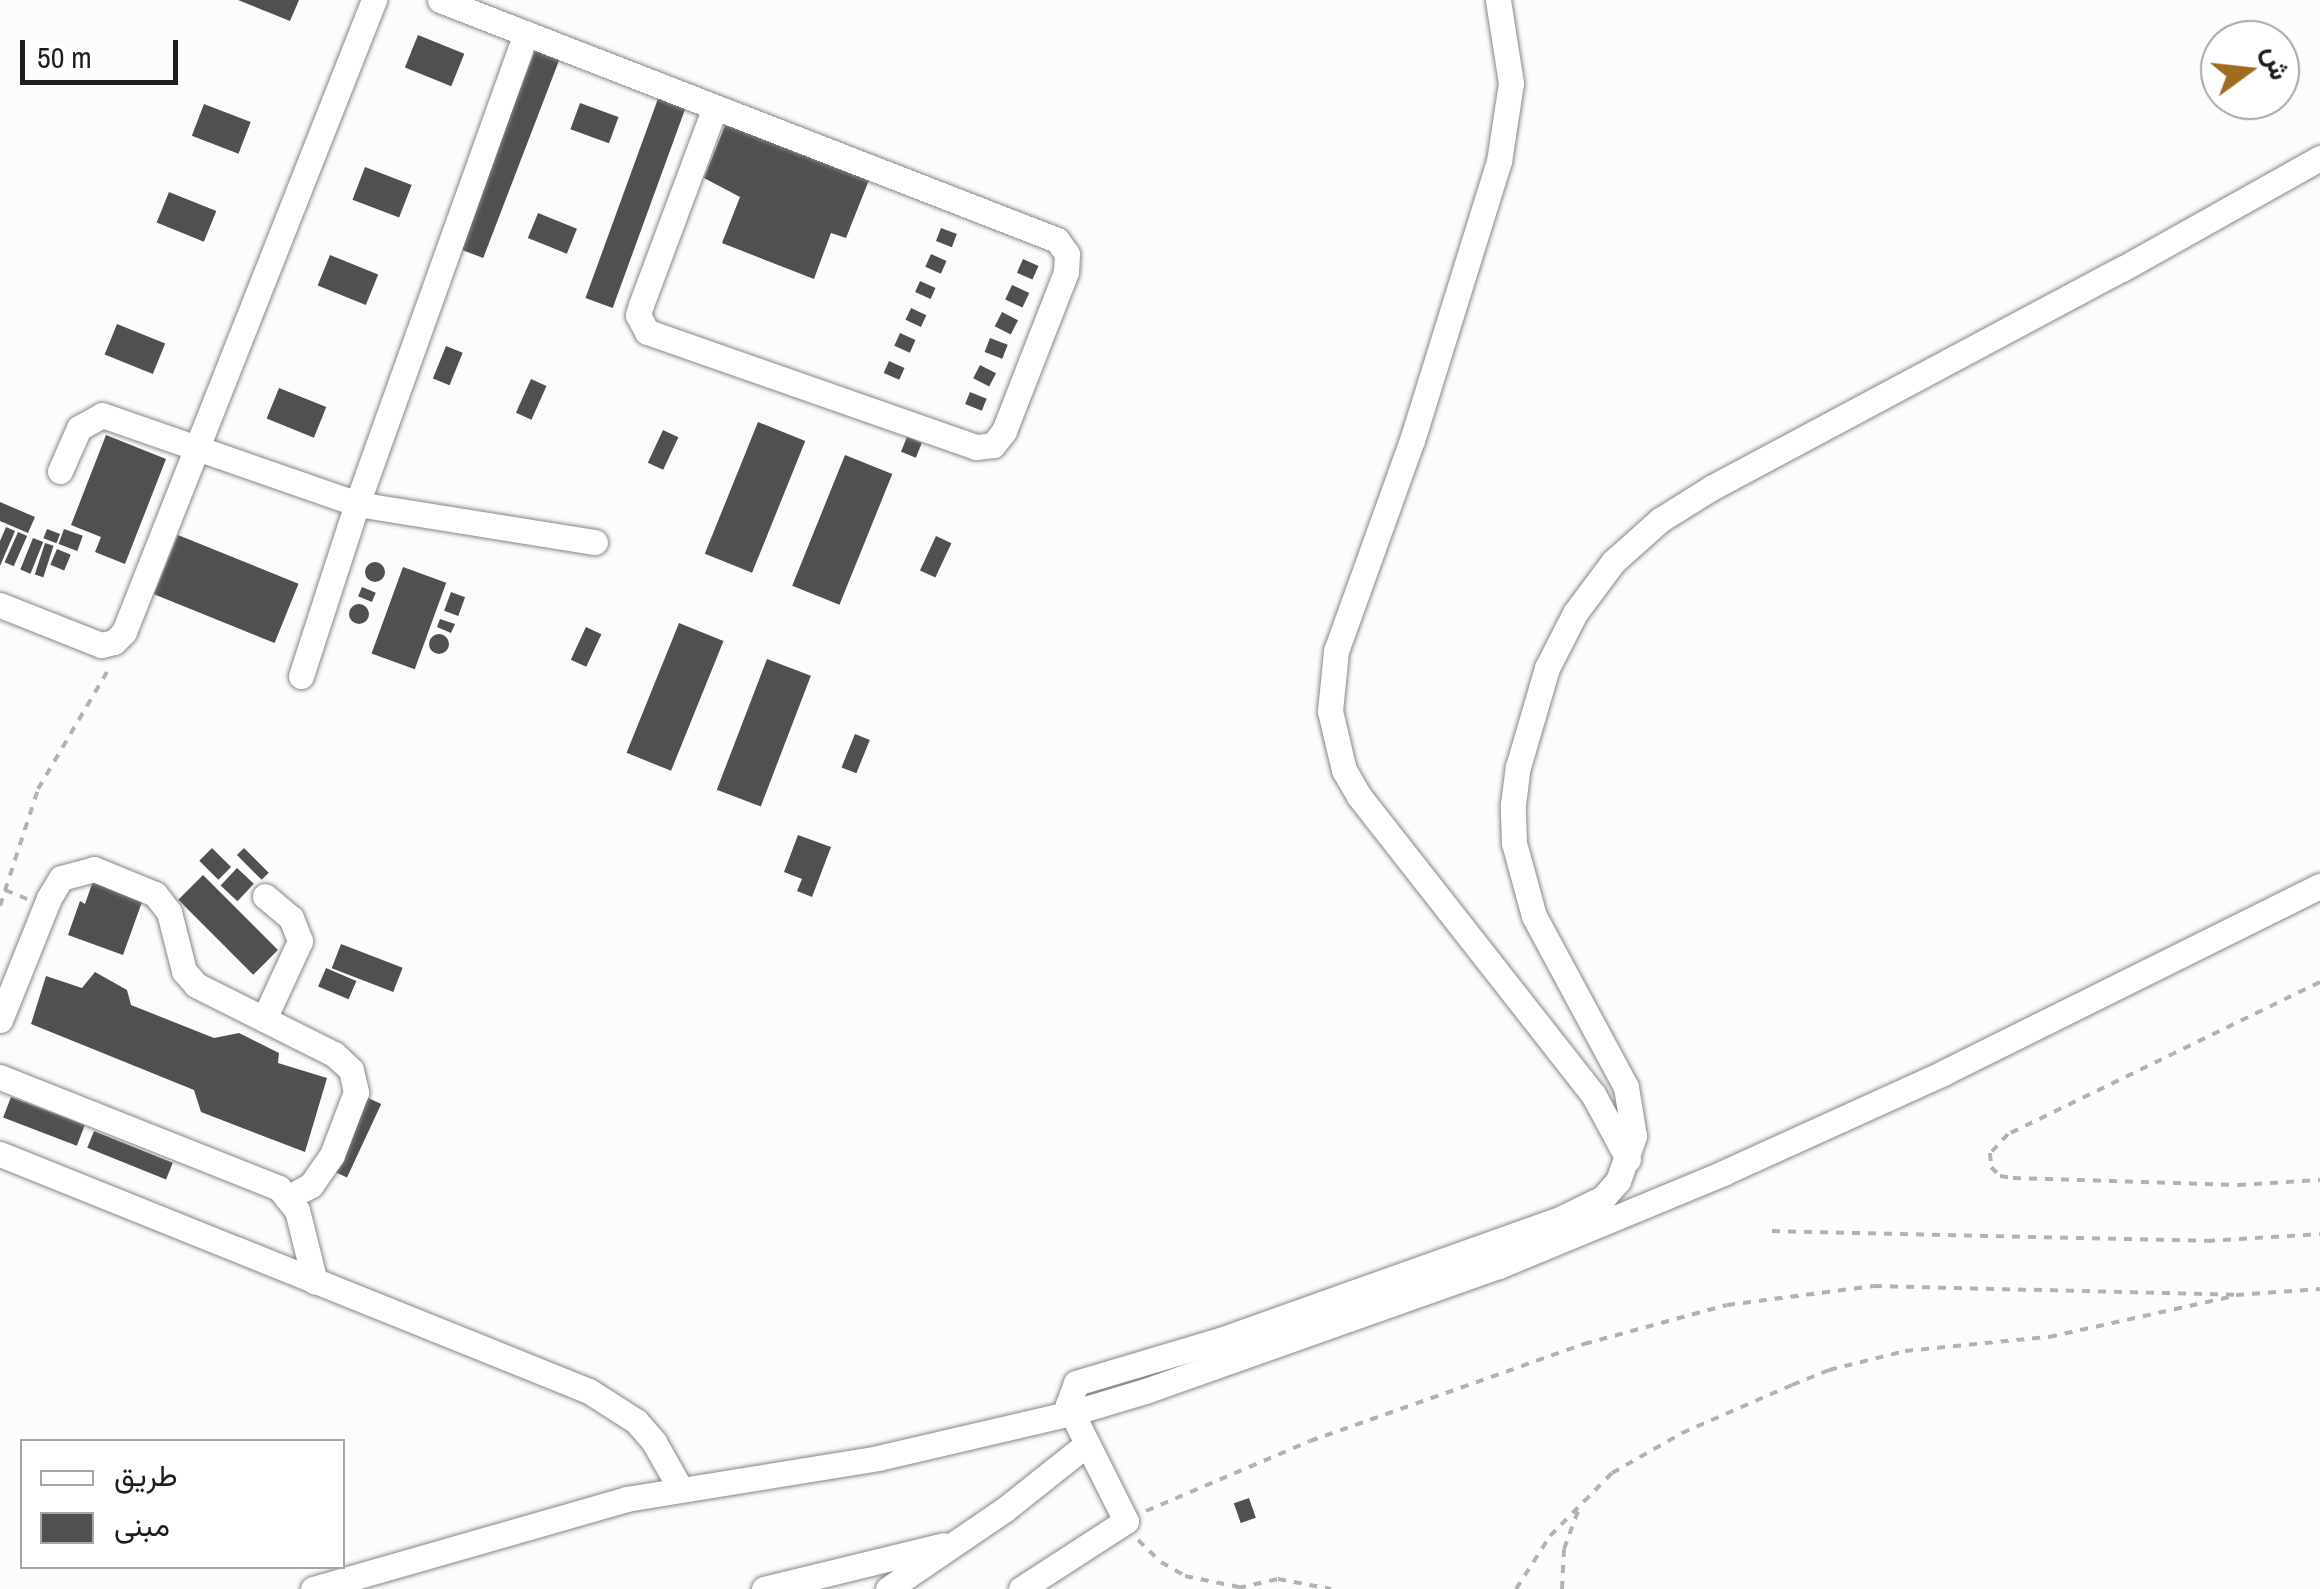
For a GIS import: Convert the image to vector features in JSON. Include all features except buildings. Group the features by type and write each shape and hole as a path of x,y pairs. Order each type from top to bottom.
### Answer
{"lane":[{"path":"0,605 101,644 120,638 374,0"},
{"path":"440,0 1049,236 1063,246 1066,272 1004,431 993,444 976,448 647,332 640,324 640,305 715,107"},
{"path":"1498,0 1508,44 1511,83 1499,161 1412,440 1336,651 1330,711 1344,770 1359,796 1593,1094 1614,1126 1628,1161"},
{"path":"301,676 357,504 526,34"},
{"path":"1021,1589 1126,1521 1072,1413 1070,1393 1086,1378 1220,1340 1562,1218 1603,1198 1628,1161 1634,1136 1626,1087 1534,916 1514,843 1518,767 1546,668 1576,613 1613,562 1660,520 1700,495 2320,158"},
{"path":"60,471 79,428 92,416 111,416 357,504 595,542"},
{"path":"0,1020 54,887 82,868 106,872 155,894 170,912 181,962 190,978 344,1061 356,1080 354,1103 326,1166 310,1185 289,1197"},
{"path":"313,1589 680,1488 878,1458 1072,1413 1499,1266 1643,1207 1943,1073 2320,886"},
{"path":"264,896 292,918 300,942 264,1019"},
{"path":"0,1077 266,1180 289,1197 302,1223 315,1282"},
{"path":"0,1154 614,1404 654,1442 680,1488"},
{"path":"888,1589 961,1540 1087,1444"},
{"path":"764,1589 961,1540"}],"path":[{"path":"0,906 17,842 38,789 101,684 120,638"},
{"path":"2320,982 2008,1134 1990,1154 1992,1167 2000,1176 2013,1178 2238,1185 2320,1180"},
{"path":"1772,1231 2207,1241 2320,1234"},
{"path":"1331,1589 1278,1579 1238,1588 1211,1584 1161,1562 1126,1521 1186,1491 1310,1440 1584,1344 1727,1304 1874,1286 2236,1295 2320,1288"},
{"path":"1516,1589 1536,1554 1612,1473 1658,1445 1829,1370 1905,1352 2096,1329 2236,1295"},
{"path":"1562,1589 1564,1549 1582,1501"}]}
